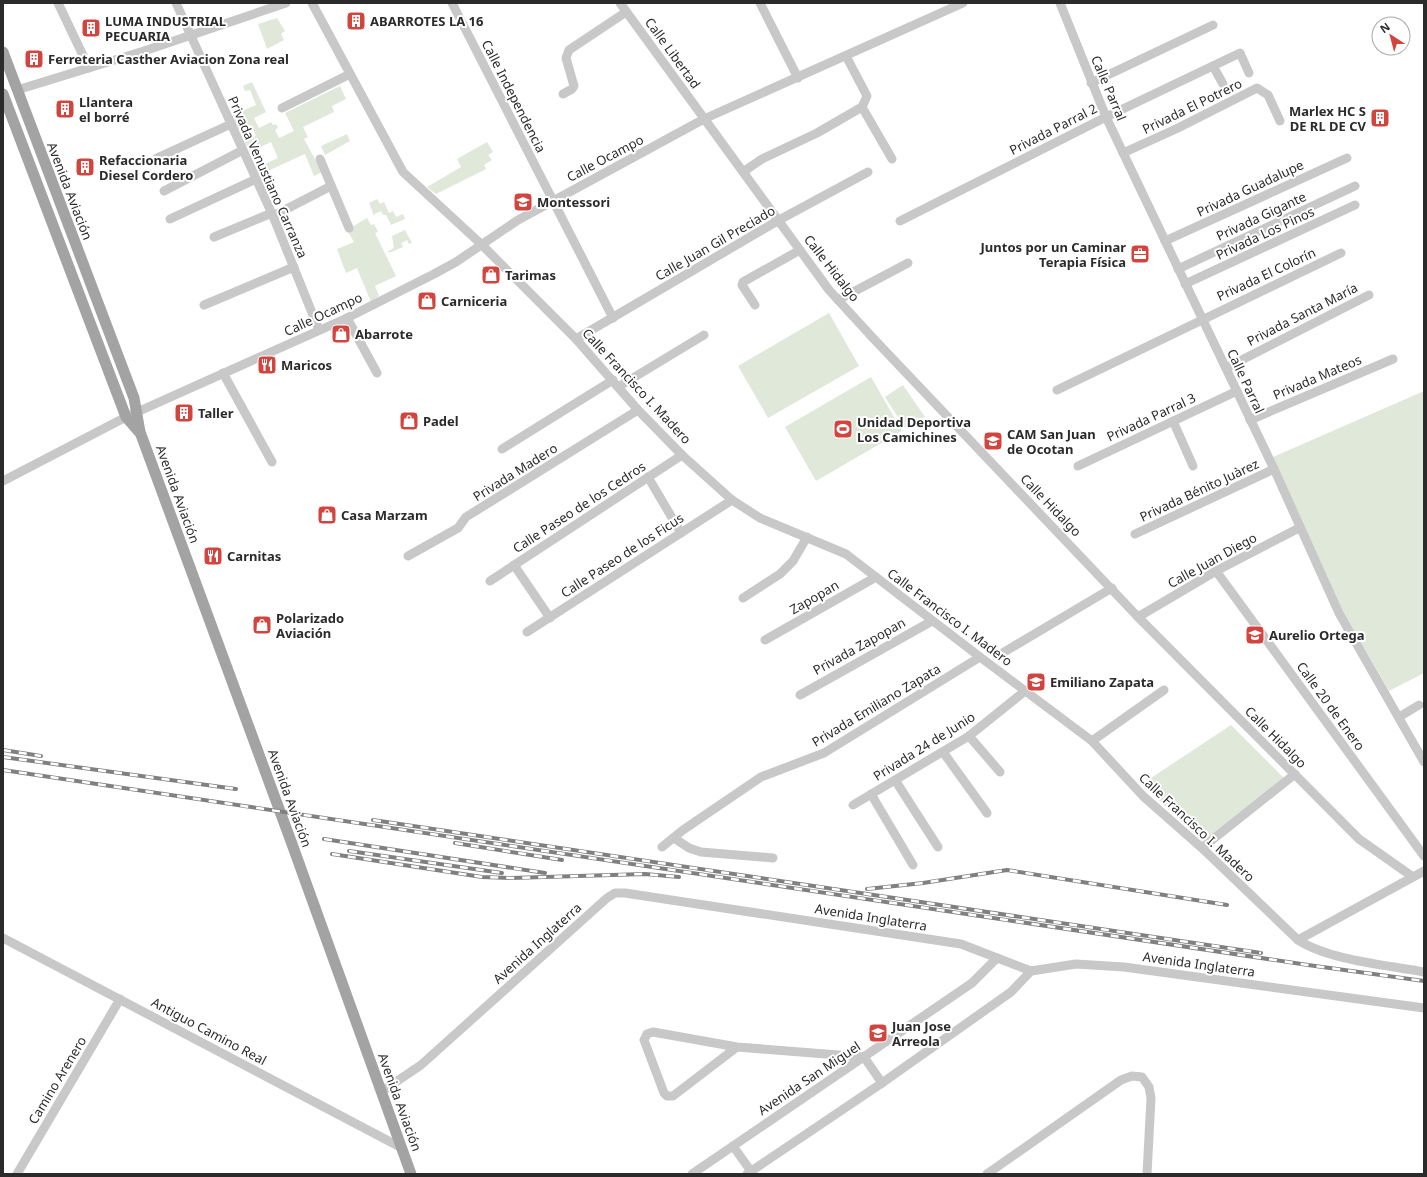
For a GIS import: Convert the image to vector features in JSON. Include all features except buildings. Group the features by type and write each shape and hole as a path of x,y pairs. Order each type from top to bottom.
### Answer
{"main road":[{"name":"Avenida Aviación","path":"3,52 137,412 140,432 292,844 411,1174"},
{"name":"Avenida Aviación","path":"3,94 126,416 140,432"}],"street":[{"path":"58,3 89,68"},
{"name":"Privada Venustiano Carranza","path":"176,3 272,214 320,330"},
{"path":"17,90 89,68 286,3"},
{"name":"Calle Francisco I. Madero","path":"312,3 403,172 481,244 576,339 638,410 682,455 732,500 760,518 846,554 932,621 1092,740 1143,796 1202,848 1298,940 1310,948 1330,955 1424,972"},
{"name":"Calle Independencia","path":"452,3 613,318"},
{"name":"Calle Libertad","path":"620,3 704,119"},
{"path":"760,3 798,78"},
{"name":"Calle Ocampo","path":"3,481 126,416 347,318 439,271 456,262 481,244 553,201 704,119 963,3"},
{"name":"Calle Parral","path":"1060,3 1106,117 1274,469 1299,528 1339,613 1424,762"},
{"path":"563,94 572,89 574,86 566,58 569,50 626,12"},
{"name":"Privada Parral 2","path":"1092,83 1213,25"},
{"name":"Privada Parral 2","path":"900,220 1106,117 1240,53 1249,73"},
{"path":"743,172 762,159 817,134 862,107 867,96 846,56"},
{"path":"1213,66 1223,84"},
{"path":"282,108 350,74"},
{"name":"Privada El Potrero","path":"1123,154 1257,88 1268,96 1280,121"},
{"path":"862,107 892,159"},
{"name":"Calle Hidalgo","path":"704,119 838,300 872,338 1138,617 1359,839 1413,877"},
{"path":"157,158 231,124"},
{"path":"164,191 243,150"},
{"name":"Privada Guadalupe","path":"1165,241 1347,158"},
{"path":"320,159 349,228"},
{"name":"Calle Juan Gil Preciado","path":"576,339 779,220 868,172"},
{"path":"170,219 256,179"},
{"path":"214,238 272,214 331,186"},
{"name":"Privada Gigante","path":"1178,269 1355,186"},
{"name":"Privada Los Pinos","path":"1186,284 1355,205"},
{"path":"755,306 742,285 746,279 800,250"},
{"name":"Privada El Colorín","path":"1057,390 1202,318 1341,253"},
{"path":"838,300 908,263"},
{"path":"204,305 294,268"},
{"name":"Privada Santa María","path":"1226,368 1369,295"},
{"path":"347,318 377,373"},
{"path":"502,449 704,335"},
{"name":"Privada Mateos","path":"1250,420 1393,359"},
{"path":"223,373 272,462"},
{"name":"Privada Parral 3","path":"1078,466 1237,391"},
{"name":"Privada Madero","path":"408,556 458,528 466,517 638,410"},
{"path":"1173,421 1193,466"},
{"name":"Calle Paseo de los Cedros","path":"490,581 682,455"},
{"name":"Privada Bénito Juàrez","path":"1135,534 1274,469"},
{"path":"648,477 680,533"},
{"name":"Calle Paseo de los Ficus","path":"527,632 732,500"},
{"name":"Calle Juan Diego","path":"1138,617 1216,571 1299,528"},
{"path":"743,598 780,574 792,561 807,538"},
{"path":"514,565 550,618"},
{"name":"Calle 20 de Enero","path":"1216,571 1424,856"},
{"name":"Zapopan","path":"766,640 876,577"},
{"path":"999,655 1112,588"},
{"name":"Privada Zapopan","path":"800,695 932,621"},
{"name":"Privada Emiliano Zapata","path":"662,847 761,777 824,753 980,657"},
{"path":"1092,740 1164,690"},
{"name":"Privada 24 de Junio","path":"853,805 969,736 1025,691"},
{"path":"1399,717 1420,705"},
{"path":"969,736 1000,772"},
{"path":"943,752 987,813"},
{"path":"1202,848 1295,774"},
{"path":"895,780 938,847"},
{"path":"871,794 913,865"},
{"path":"674,838 689,848 701,852 773,858"},
{"path":"1298,940 1424,870"},
{"name":"Avenida Inglaterra","path":"381,1092 421,1065 607,898 615,893 626,893 960,944 1031,971 1076,964 1124,967 1424,1008"},
{"name":"Antiguo Camino Real","path":"3,938 402,1148"},
{"name":"Avenida San Miguel","path":"692,1174 972,983 997,958"},
{"path":"733,1146 750,1173 1012,992 1031,971"},
{"name":"Camino Arenero","path":"17,1174 120,999"},
{"path":"738,1047 673,1096 669,1096 664,1093 644,1040 647,1034 653,1032 738,1047 864,1057 882,1083"},
{"path":"987,1174 1121,1080 1132,1076 1142,1077 1149,1087 1151,1098 1147,1174"}],"shaded area":[{"path":"277,18 285,31 281,34 284,40 267,49 258,24"},
{"path":"252,82 266,112 254,118 259,128 271,122 273,125 276,124 278,128 275,130 279,138 294,131 285,113 340,86 346,99 332,106 334,112 303,127 308,137 304,139 322,172 314,176 305,154 259,175 256,168 278,158 271,142 250,152 244,141 256,136 251,125 242,129 243,133 241,134 231,116 256,105 250,90 245,91 243,86"},
{"path":"347,134 350,141 325,155 321,146"},
{"path":"487,142 493,152 488,155 492,160 484,165 486,169 436,194 427,187 461,167 457,159"},
{"path":"377,199 380,204 384,202 389,213 393,211 396,217 403,214 405,219 391,225 386,215 383,215 381,211 373,215 369,203"},
{"path":"367,218 371,225 374,224 378,232 375,233 396,276 375,286 379,296 371,302 357,268 346,273 337,249 354,242 347,230"},
{"path":"405,230 412,243 409,244 407,240 401,243 403,247 389,253 388,251 394,248 392,236"},
{"path":"829,313 859,366 768,418 738,366"},
{"name":"Unidad Deportiva Los Camichines","path":"871,377 902,431 816,481 785,427"},
{"name":"Unidad Deportiva Los Camichines","path":"903,385 925,417 905,428 885,397"},
{"path":"1424,391 1424,673 1389,691 1342,609 1273,457"},
{"path":"1231,725 1285,779 1204,843 1142,784"}],"railway":[{"path":"3,750 41,756"},
{"path":"3,757 236,789"},
{"path":"3,770 1308,965 1424,981"},
{"path":"373,820 1261,953"},
{"path":"324,839 545,873"},
{"path":"455,843 562,860"},
{"path":"349,851 502,873"},
{"path":"332,854 482,877 511,878 645,874 679,877"},
{"path":"867,889 923,883 1007,870 1227,905"}],"place":[{"name":"ABARROTES LA 16","path":"356,21"},
{"name":"LUMA INDUSTRIAL PECUARIA","path":"91,28"},
{"name":"Ferreteria Casther Aviacion Zona real","path":"34,59"},
{"name":"Llantera el borré","path":"65,109"},
{"name":"Marlex HC S DE RL DE CV","path":"1380,118"},
{"name":"Refaccionaria Diesel Cordero","path":"85,167"},
{"name":"Montessori","path":"523,202"},
{"name":"Juntos por un Caminar Terapia Física","path":"1140,254"},
{"name":"Tarimas","path":"491,275"},
{"name":"Carniceria","path":"427,301"},
{"name":"Abarrote","path":"341,334"},
{"name":"Maricos","path":"267,365"},
{"name":"Taller","path":"184,413"},
{"name":"Padel","path":"409,421"},
{"name":"Unidad Deportiva Los Camichines","path":"843,429"},
{"name":"CAM San Juan de Ocotan","path":"993,441"},
{"name":"Casa Marzam","path":"327,515"},
{"name":"Carnitas","path":"213,556"},
{"name":"Polarizado Aviación","path":"262,625"},
{"name":"Aurelio Ortega","path":"1255,635"},
{"name":"Emiliano Zapata","path":"1036,682"},
{"name":"Juan Jose Arreola","path":"878,1033"}]}
